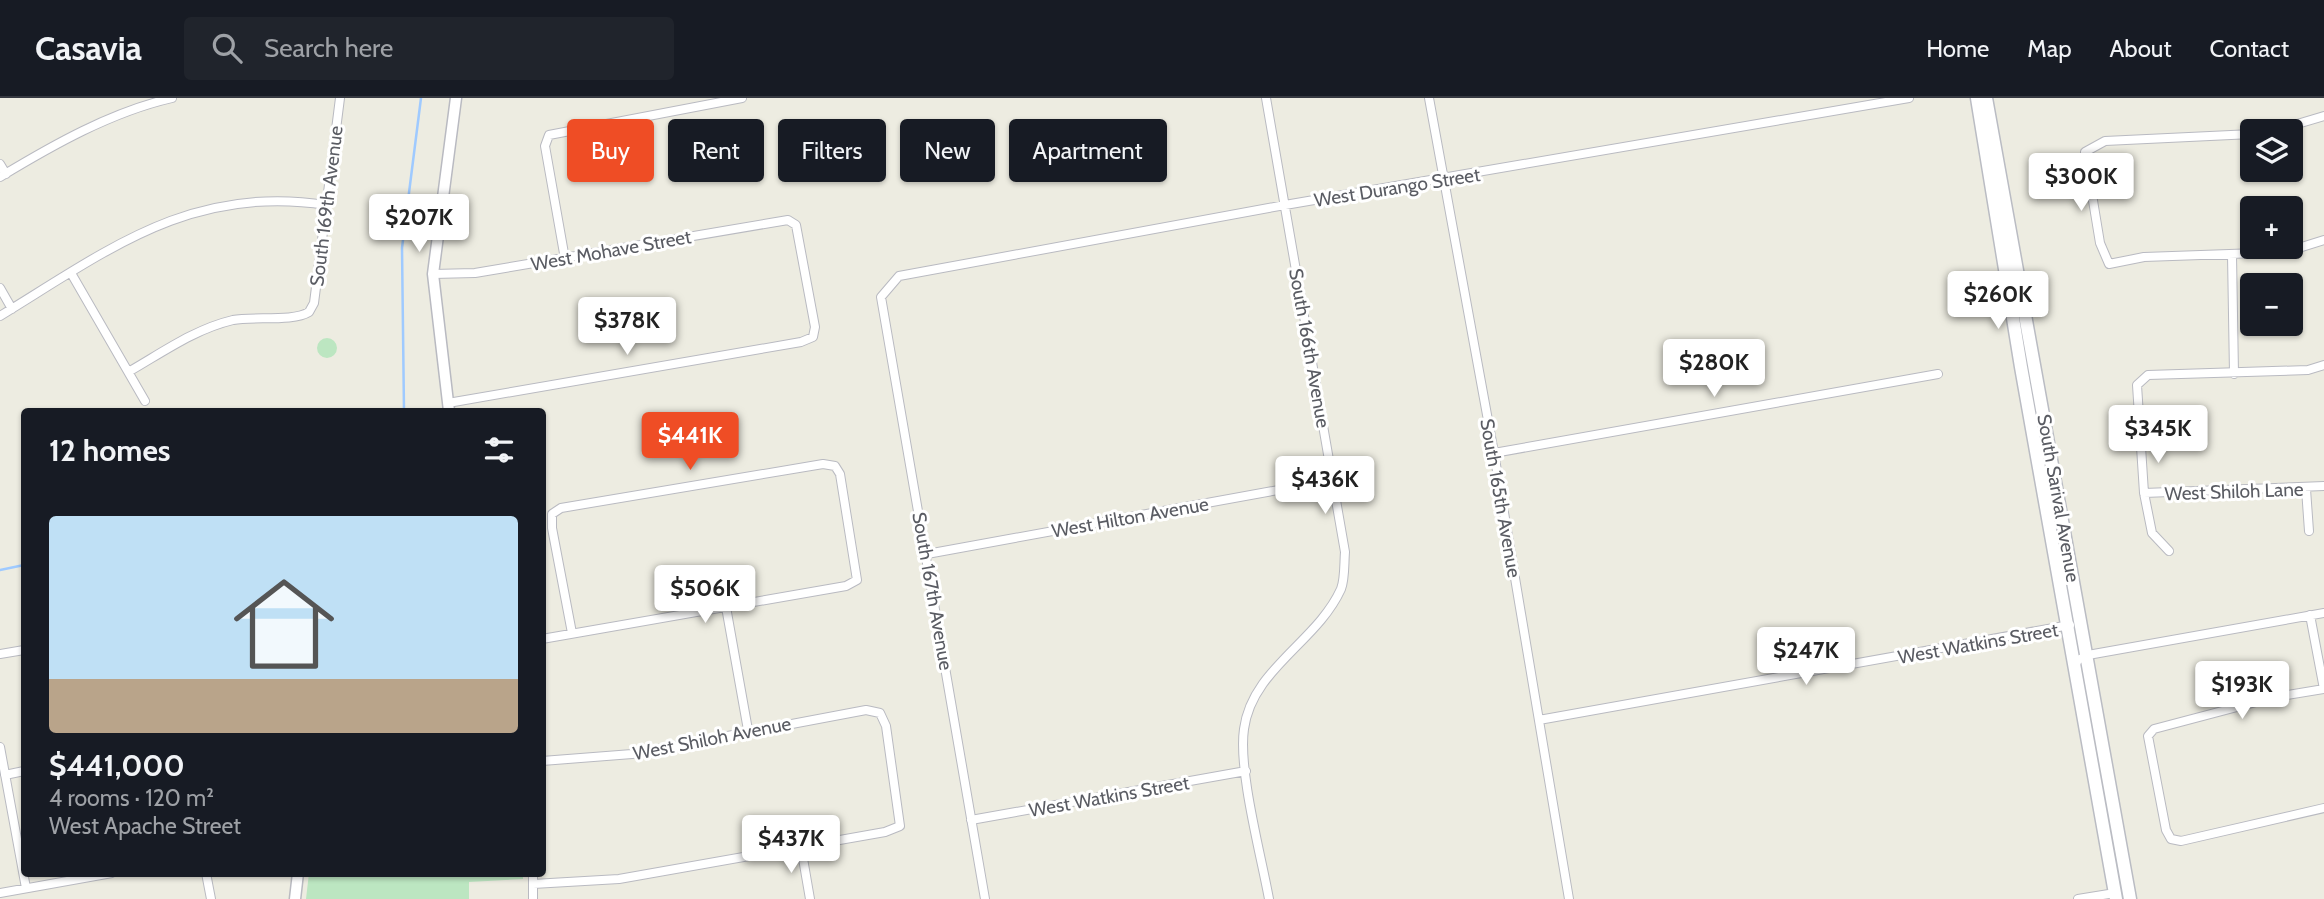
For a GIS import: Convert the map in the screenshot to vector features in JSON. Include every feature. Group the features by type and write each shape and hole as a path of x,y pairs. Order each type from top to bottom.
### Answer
{"main road":[{"name":"South Sarival Avenue","path":"1977,98 2012,315 2115,896"},
{"name":"South Sarival Avenue","path":"1986,98 2129,895"},
{"path":"2115,896 2129,895"}],"street":[{"path":"0,163 3,176 100,124 172,98"},
{"name":"South 169th Avenue","path":"130,371 179,341 215,325 254,317 299,316 309,312 314,303 340,98"},
{"path":"449,407 433,274 456,98"},
{"path":"565,259 545,146 549,135 742,98"},
{"name":"South 166th Avenue","path":"1266,98 1345,552 1342,587 1323,620 1261,684 1244,728 1246,771 1269,899"},
{"name":"South 165th Avenue","path":"1429,98 1494,453 1569,899"},
{"name":"West Durango Street","path":"889,285 899,275 1285,205 1909,98"},
{"path":"2303,122 2324,116"},
{"path":"2240,135 2105,142 2085,152 2101,243 2109,264 2144,257 2286,252 2324,240"},
{"path":"0,316 132,236 196,211 243,202 281,199 326,205"},
{"name":"West Mohave Street","path":"433,274 475,273 788,220 796,225 815,327 813,337 801,342 449,407"},
{"path":"2232,255 2234,374"},
{"path":"71,272 145,401"},
{"name":"South 167th Avenue","path":"889,285 881,297 985,899"},
{"path":"0,288 12,309"},
{"path":"2169,551 2152,533 2144,494 2137,385 2148,375 2308,370 2324,365"},
{"path":"1494,453 1938,374"},
{"path":"546,638 572,634 846,586 857,580 840,474 835,466 823,464 561,508 552,514 572,634"},
{"name":"West Hilton Avenue","path":"927,554 1334,480"},
{"name":"West Shiloh Lane","path":"2144,494 2306,489 2324,486"},
{"path":"2306,489 2309,531"},
{"path":"726,607 748,730"},
{"path":"2088,655 2324,613"},
{"name":"West Watkins Street","path":"1539,720 2068,627 2080,614"},
{"path":"2310,615 2324,689 2276,697 2154,729 2148,736 2166,830 2171,839 2181,841 2324,808"},
{"path":"0,654 21,650"},
{"name":"West Watkins Street","path":"2075,666 2078,660 2088,655"},
{"name":"West Shiloh Avenue","path":"546,761 632,754 748,730 866,710 880,713 886,726 900,825 885,832 801,847"},
{"path":"0,747 21,861"},
{"name":"West Watkins Street","path":"971,820 1246,771"},
{"path":"5,775 21,772"},
{"path":"533,884 619,879 801,847 810,899"},
{"path":"24,877 26,888"},
{"path":"0,893 88,877"},
{"path":"207,877 211,899"},
{"path":"295,899 298,877"},
{"path":"533,877 533,899"},
{"path":"2078,899 2115,896"}],"green space":[{"path":"323,338 331,338 337,348 331,358 323,358 317,352 317,344"},
{"path":"309,877 523,877 469,882 469,899 306,899"}],"waterway":[{"path":"404,408 402,248 421,98"},
{"path":"0,570 21,566"}]}
